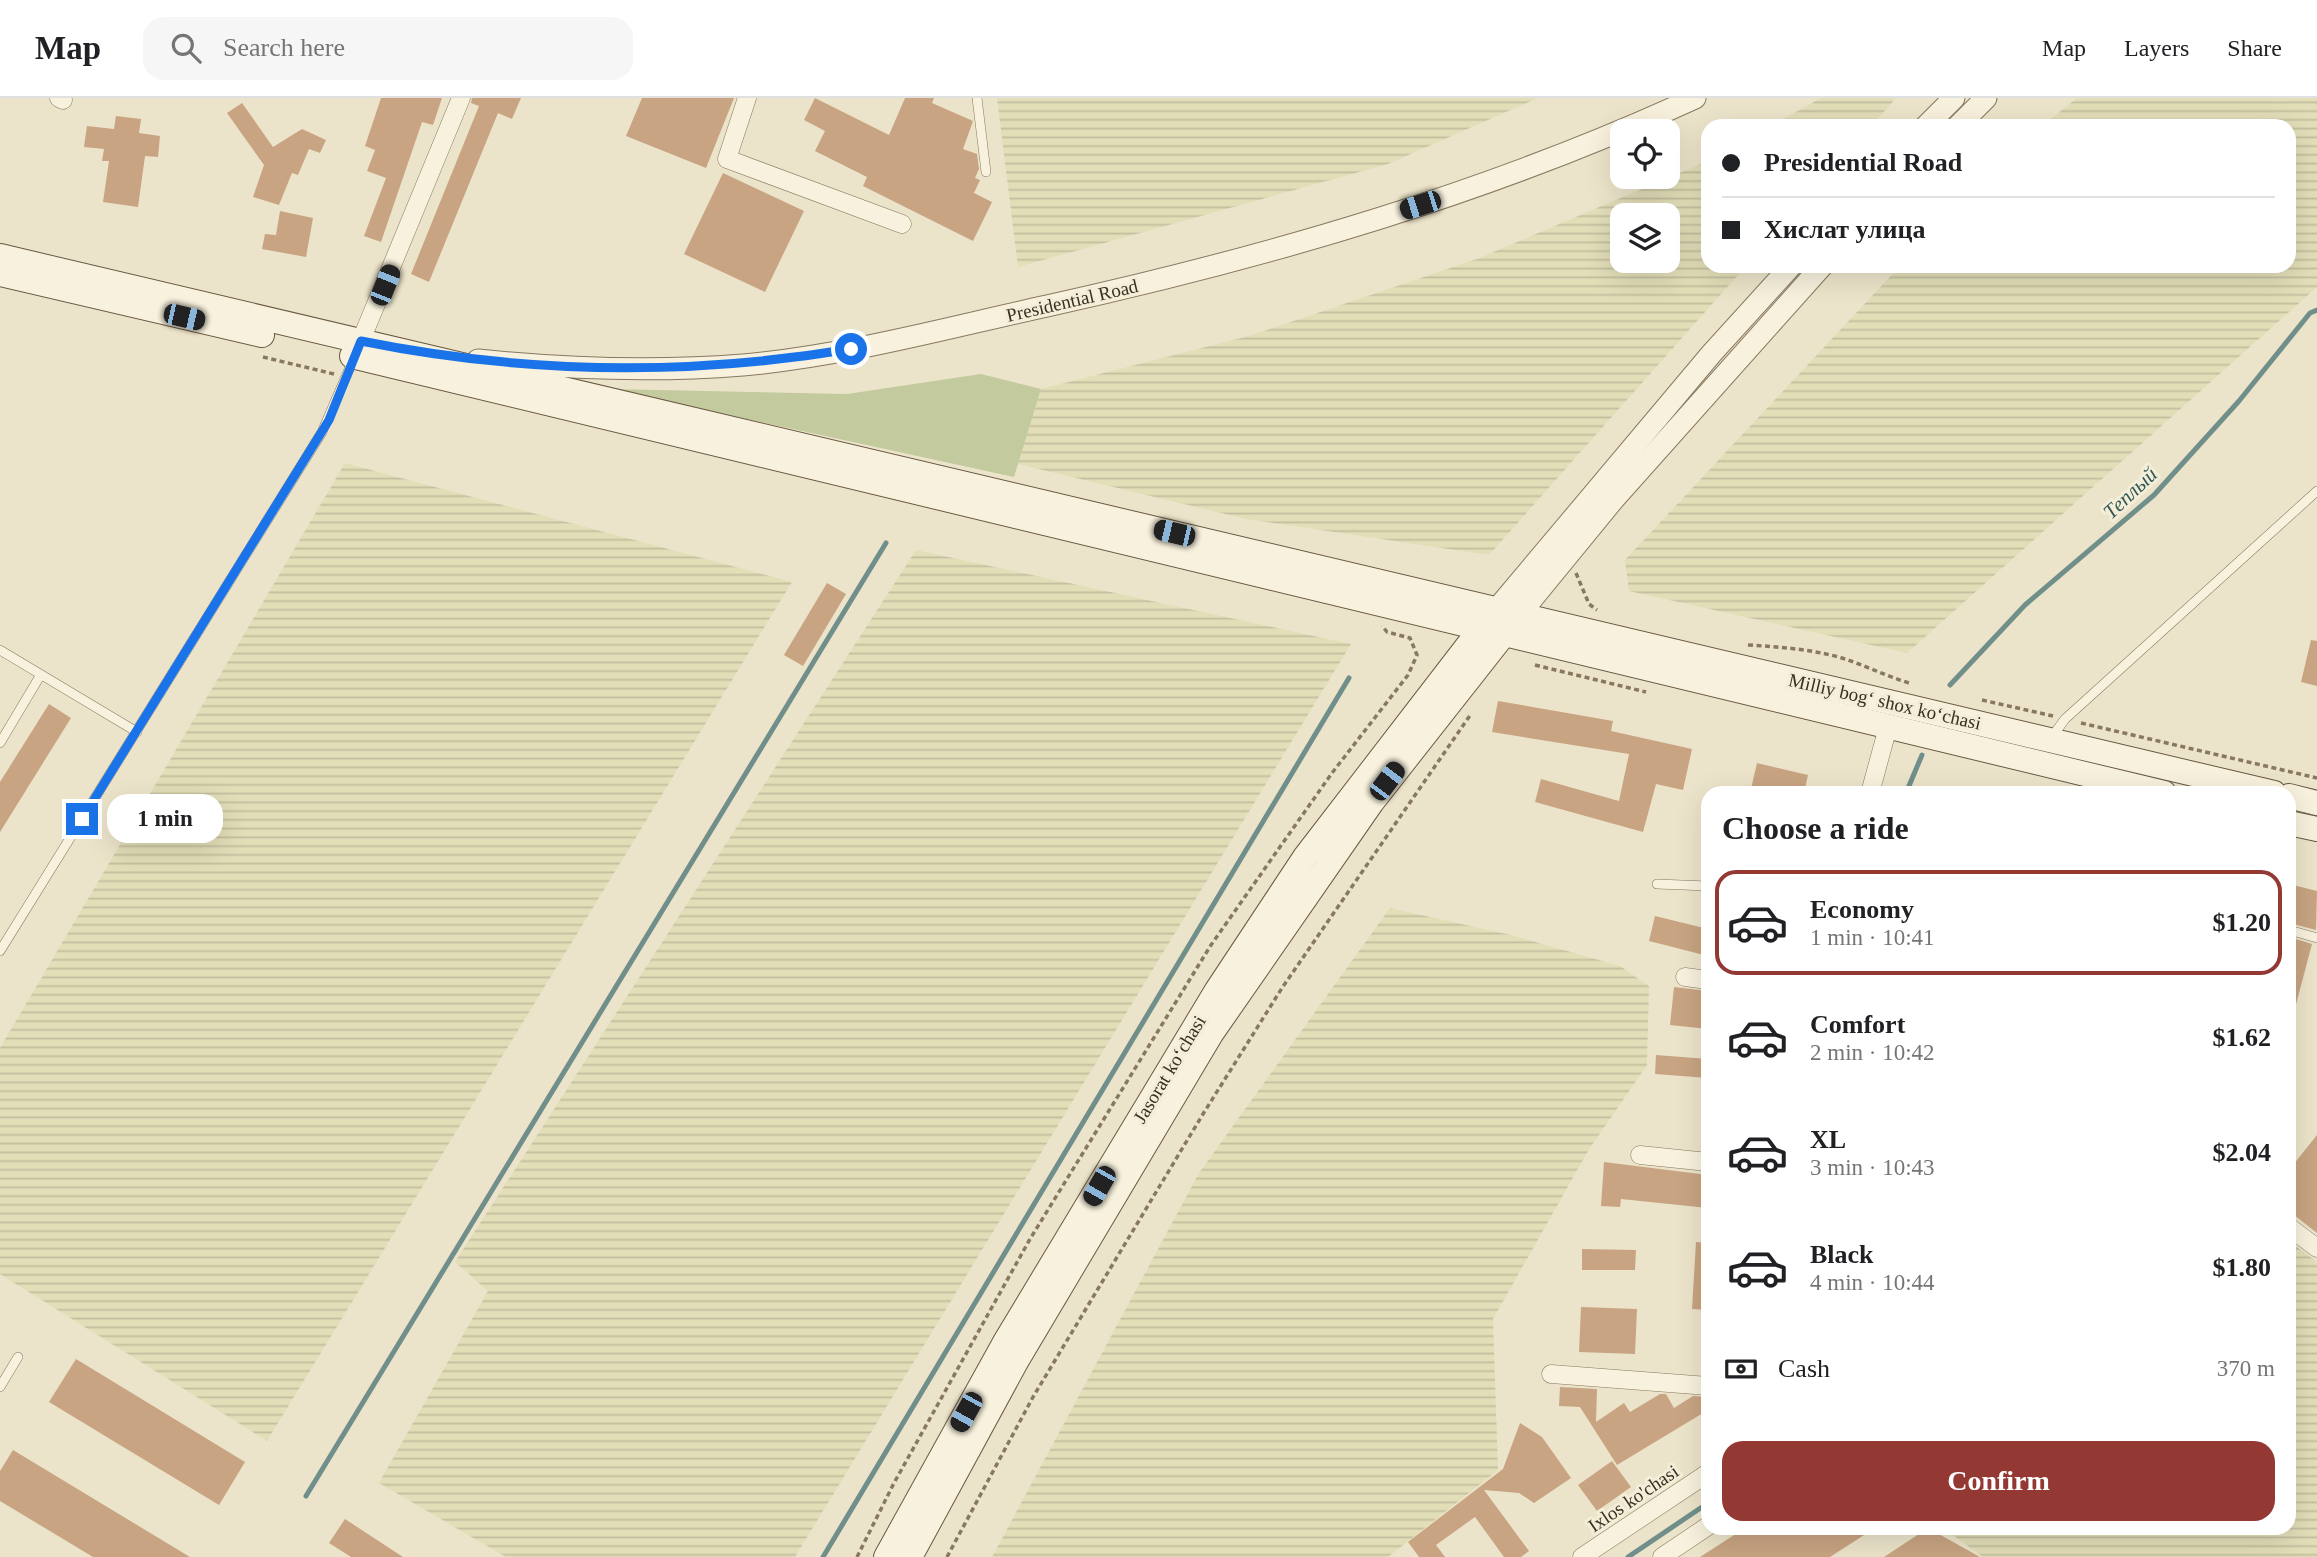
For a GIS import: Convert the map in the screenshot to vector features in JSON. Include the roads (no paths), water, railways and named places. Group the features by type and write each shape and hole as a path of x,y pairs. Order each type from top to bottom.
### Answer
{"main road":[{"path":"0,256 354,358"},
{"path":"0,275 354,358"},
{"name":"Milliy bog‘ shox ko‘chasi","path":"354,358 424,354 2244,786"},
{"name":"Milliy bog‘ shox ko‘chasi","path":"354,358 2135,786"},
{"name":"Jasorat koʻchasi","path":"886,1557 1005,1342 1217,990 1305,857 1508,612"},
{"name":"Jasorat koʻchasi","path":"910,1557 1017,1360 1217,1024 1491,632"},
{"path":"2296,798 2317,803"},
{"path":"2296,824 2317,829"}],"street":[{"path":"354,358 461,98"},
{"path":"747,98 727,159 902,224"},
{"name":"Presidential Road","path":"424,354 532,365 636,369 745,365 851,349 1104,293 1324,235 1548,160 1695,98"},
{"path":"1933,119 1954,98"},
{"path":"1965,119 1986,98"},
{"path":"1508,612 1712,353 1785,273"},
{"path":"1508,612 1614,499 1816,273"},
{"path":"1872,786 1888,727"},
{"path":"1685,977 1701,979"},
{"path":"1640,1155 1701,1160"},
{"path":"2296,1232 2317,1247"},
{"path":"1551,1374 1701,1385"},
{"name":"Ixlos ko'chasi","path":"1582,1557 1701,1478"},
{"path":"1662,1557 1701,1531"}],"lane":[{"path":"977,98 986,172"},
{"path":"0,951 322,432 354,358"},
{"path":"2050,740 2065,719 2317,491"},
{"path":"0,650 137,732"},
{"path":"0,743 40,676"},
{"path":"1657,884 1701,886"},
{"path":"2296,932 2317,938"},
{"path":"0,1387 18,1357"}],"waterway":[{"name":"Теплый","path":"1950,685 2025,605 2154,495 2239,401 2310,313 2317,310"},
{"path":"306,1496 886,543"},
{"path":"823,1557 1349,678"},
{"name":"Теплый","path":"1909,786 1922,755"},
{"name":"Теплый","path":"1628,1557 1701,1508"}]}
